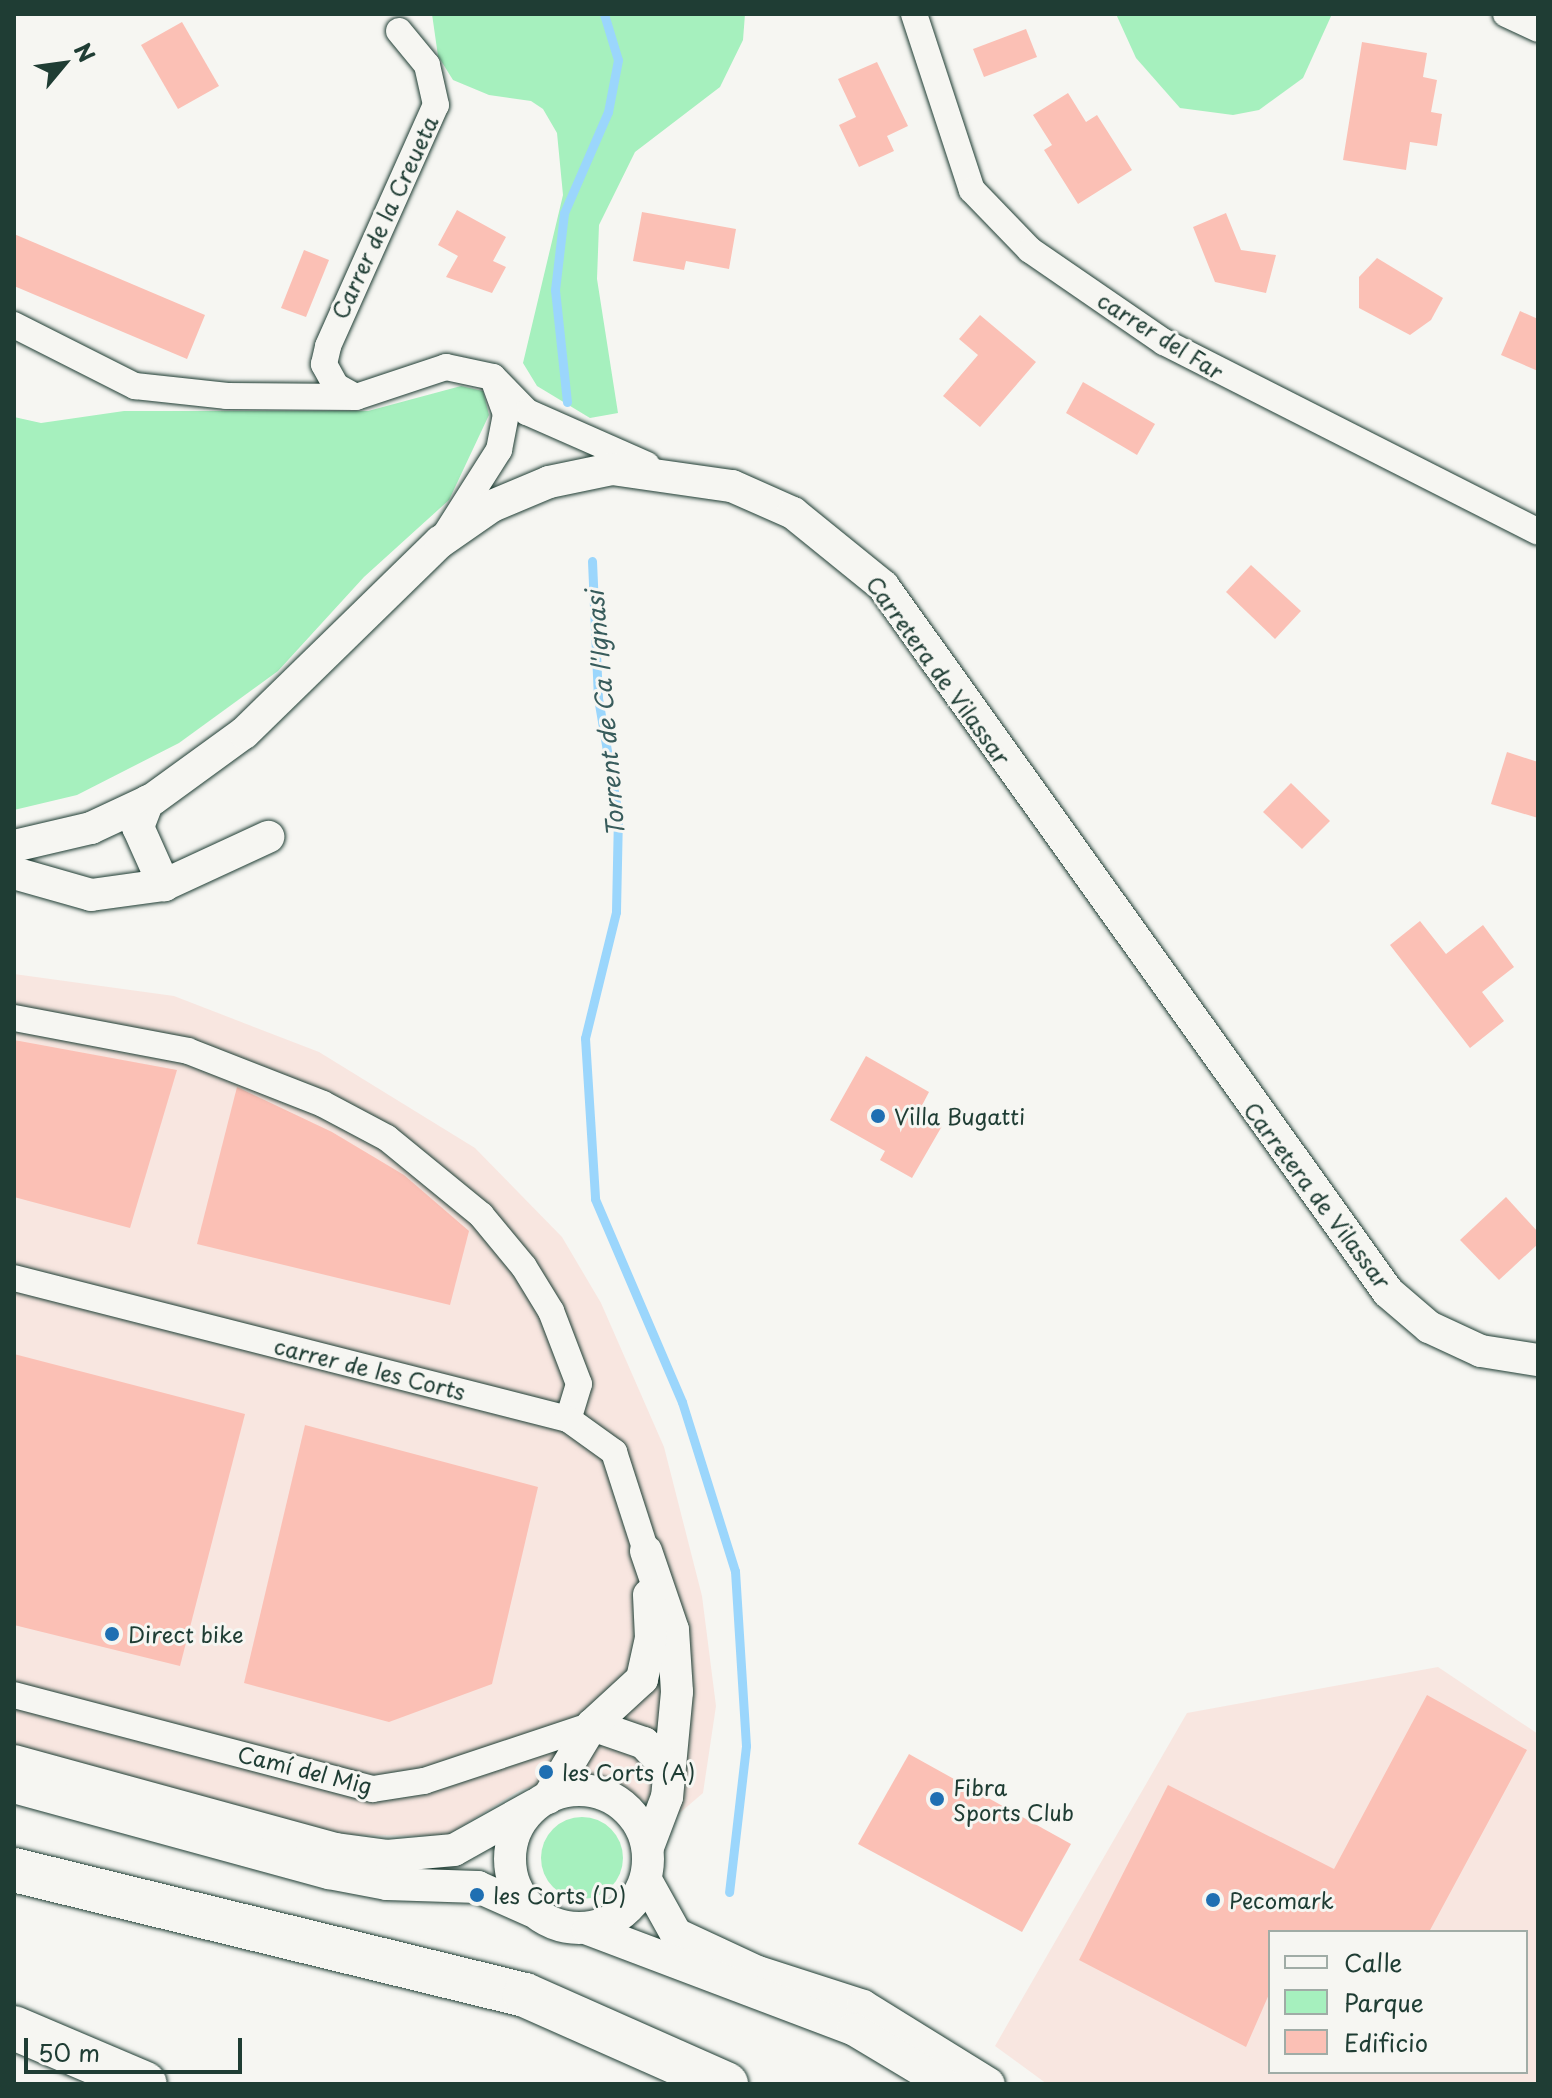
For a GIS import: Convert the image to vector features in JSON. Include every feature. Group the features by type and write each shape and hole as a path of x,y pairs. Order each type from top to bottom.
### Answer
{"highway":[{"path":"14,1870 525,1995 726,2084"},
{"path":"14,2028 145,2084"}],"street":[{"name":"carrer del Far","path":"914,14 940,107 972,190 1030,250 1164,342 1538,532"},
{"path":"1506,14 1538,29"},
{"name":"Carrer de la Creueta","path":"356,397 336,386 324,364 328,346 436,105 427,65 399,31"},
{"path":"14,325 135,386 227,396 325,392 356,397 446,367 493,377 527,412 668,473"},
{"path":"440,542 499,450 506,414 493,377"},
{"name":"Carretera de Vilassar","path":"14,846 91,828 148,801 244,733 440,542 492,506 549,482 612,469 668,473 732,486 793,513 883,586 1388,1292 1429,1327 1481,1351 1538,1360"},
{"path":"148,801 138,827 164,885"},
{"path":"14,873 91,895 164,885 268,837"},
{"path":"14,1018 125,1036 219,1061 323,1104 408,1154 481,1215 551,1311 579,1384 568,1419"},
{"name":"carrer de les Corts","path":"14,1278 568,1419 614,1452 646,1551"},
{"path":"532,1911 510,1869 518,1824 541,1801 592,1725 642,1679 651,1638 646,1551"},
{"path":"588,1929 629,1909 646,1880 648,1847 667,1797 677,1692 673,1630 646,1551"},
{"name":"Camí del Mig","path":"14,1695 373,1789 424,1781 592,1725"},
{"path":"592,1725 644,1743 669,1770"},
{"path":"14,1761 336,1849 387,1856 454,1850 564,1790 611,1797 642,1828 648,1847"},
{"path":"14,1787 329,1873 387,1884 478,1887 558,1926 588,1929 853,2029 945,2084"},
{"path":"646,1880 676,1934 758,1972 863,2006 989,2084"}],"shaded area":[{"path":"14,974 174,996 319,1052 475,1148 562,1237 601,1303 664,1447 702,1596 716,1706 703,1793 675,1817 586,1772 520,1790 446,1836 346,1835 14,1749"},
{"path":"1438,1667 1538,1734 1538,2084 1047,2084 995,2046 1187,1713"}],"green space":[{"path":"432,14 745,14 743,40 720,87 635,152 599,225 597,279 618,413 590,418 537,386 523,363 563,195 557,133 543,109 531,101 489,95 453,80 438,56"},
{"path":"1116,14 1332,14 1303,78 1259,110 1233,115 1180,108 1136,58"},
{"path":"461,386 483,391 489,415 449,500 364,577 278,671 179,743 77,795 14,810 14,417 41,423 124,411 368,411"},
{"path":"582,1817 598,1820 611,1829 620,1842 623,1858 620,1874 611,1887 598,1896 582,1899 566,1896 553,1887 544,1874 541,1858 544,1842 553,1829 566,1820"}],"building":[{"path":"182,22 219,86 178,109 141,45"},
{"path":"1026,29 1037,57 984,77 973,49"},
{"path":"1362,42 1427,53 1423,77 1437,80 1431,112 1442,114 1437,146 1410,142 1406,170 1343,160"},
{"path":"877,62 908,126 887,136 894,151 859,167 839,125 856,117 838,79"},
{"path":"1068,93 1086,122 1097,115 1132,170 1078,204 1044,150 1052,145 1033,115"},
{"path":"457,210 506,237 493,261 506,267 492,293 446,277 458,256 438,245"},
{"path":"642,212 736,229 729,269 686,261 684,270 633,261"},
{"path":"1226,213 1241,250 1276,255 1266,293 1215,282 1193,227"},
{"path":"14,234 205,315 187,359 14,286"},
{"path":"304,250 329,260 306,317 281,308"},
{"path":"1377,258 1443,298 1431,320 1410,335 1359,308 1359,277"},
{"path":"1520,311 1538,319 1538,371 1501,355"},
{"path":"980,315 1036,362 980,427 943,396 978,355 959,339"},
{"path":"1083,382 1155,424 1137,455 1066,413"},
{"path":"1251,565 1301,611 1275,639 1226,592"},
{"path":"1507,752 1538,762 1538,818 1491,804"},
{"path":"1291,783 1330,821 1302,849 1263,812"},
{"path":"1420,921 1446,954 1483,925 1514,967 1482,992 1504,1021 1470,1048 1390,945"},
{"path":"14,1040 177,1070 130,1228 14,1197"},
{"name":"Villa Bugatti","path":"866,1056 929,1092 918,1113 942,1126 912,1178 880,1160 885,1151 830,1120"},
{"path":"237,1087 332,1132 404,1175 469,1231 450,1305 197,1244"},
{"path":"1506,1197 1538,1232 1538,1244 1499,1280 1460,1240"},
{"path":"14,1354 245,1414 180,1666 14,1625"},
{"path":"305,1425 538,1487 492,1684 389,1722 244,1683"},
{"path":"1427,1695 1527,1750 1430,1930 1268,1930 1268,1997 1246,2047 1079,1960 1168,1785 1334,1869"},
{"name":"Fibra Sports Club","path":"909,1754 1071,1844 1022,1932 858,1844"}],"waterway":[{"name":"Torrent de Ca l'Ignasi","path":"567,402 555,290 564,213 608,112 618,60 604,14"},
{"path":"592,561 598,698 618,815 616,912 585,1038 595,1199 682,1402 735,1571 746,1746 729,1892"}],"place":[{"name":"Villa Bugatti","path":"878,1116"},
{"name":"Direct bike","path":"112,1634"},
{"name":"les Corts (A)","path":"546,1772"},
{"name":"Fibra Sports Club","path":"937,1799"},
{"name":"les Corts (D)","path":"477,1895"},
{"name":"Pecomark","path":"1213,1900"}]}
